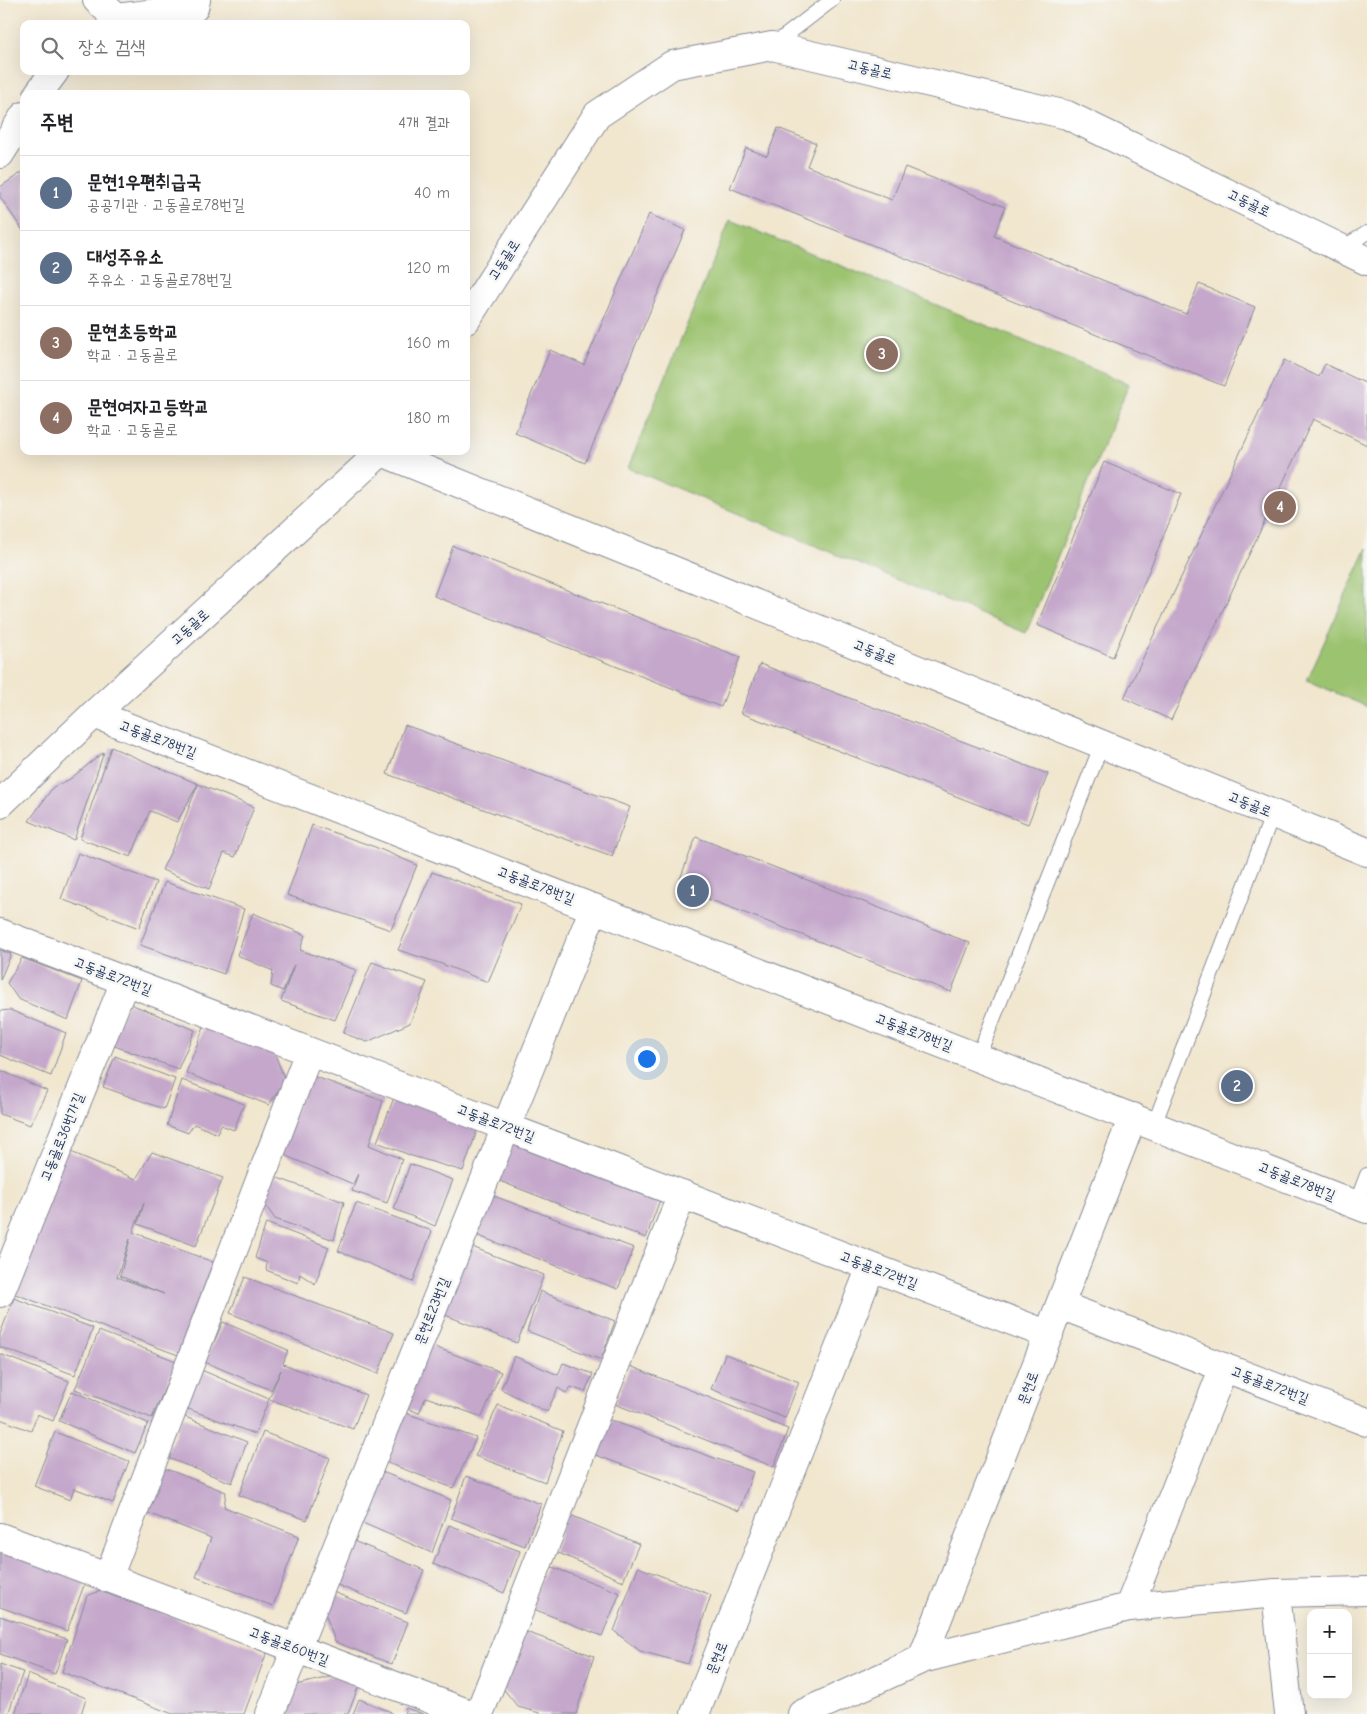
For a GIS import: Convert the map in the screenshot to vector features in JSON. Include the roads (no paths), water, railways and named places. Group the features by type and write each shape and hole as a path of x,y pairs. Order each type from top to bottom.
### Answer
{"street":[{"path":"97,0 113,20"},
{"path":"119,20 195,4"},
{"name":"고동골로","path":"470,314 597,115 672,64 772,46 1067,115 1367,261"},
{"path":"41,90 52,75"},
{"path":"0,154 20,122"},
{"name":"고동골로","path":"0,804 94,714 379,455"},
{"name":"고동골로","path":"389,455 1367,852"},
{"name":"고동골로78번길","path":"94,714 1361,1207"},
{"name":"문현로23번길","path":"270,1714 594,908"},
{"name":"고동골로72번길","path":"0,933 1049,1335"},
{"name":"고동골로36번가길","path":"0,1293 125,981"},
{"path":"108,1578 309,1052"},
{"name":"문현로","path":"922,1659 1060,1305 1144,1121"},
{"path":"479,1714 682,1194"},
{"name":"문현로","path":"695,1714 871,1267"},
{"name":"고동골로72번길","path":"1060,1305 1367,1422"},
{"path":"1128,1607 1224,1368"},
{"name":"고동골로60번길","path":"0,1538 470,1714"},
{"path":"802,1714 922,1659 1128,1607 1276,1593 1367,1592"},
{"path":"1276,1593 1289,1714"}],"lane":[{"path":"772,46 832,0"},
{"path":"1342,248 1367,233"},
{"path":"978,1057 1102,744"},
{"path":"1144,1121 1273,813"},
{"name":"고동골로78번길","path":"1361,1207 1367,1175"}],"place":[{"name":"문현초등학교","path":"882,354"},
{"name":"문현여자고등학교","path":"1280,507"},
{"name":"문현1우편취급국","path":"693,891"},
{"name":"대성주유소","path":"1237,1086"}]}
